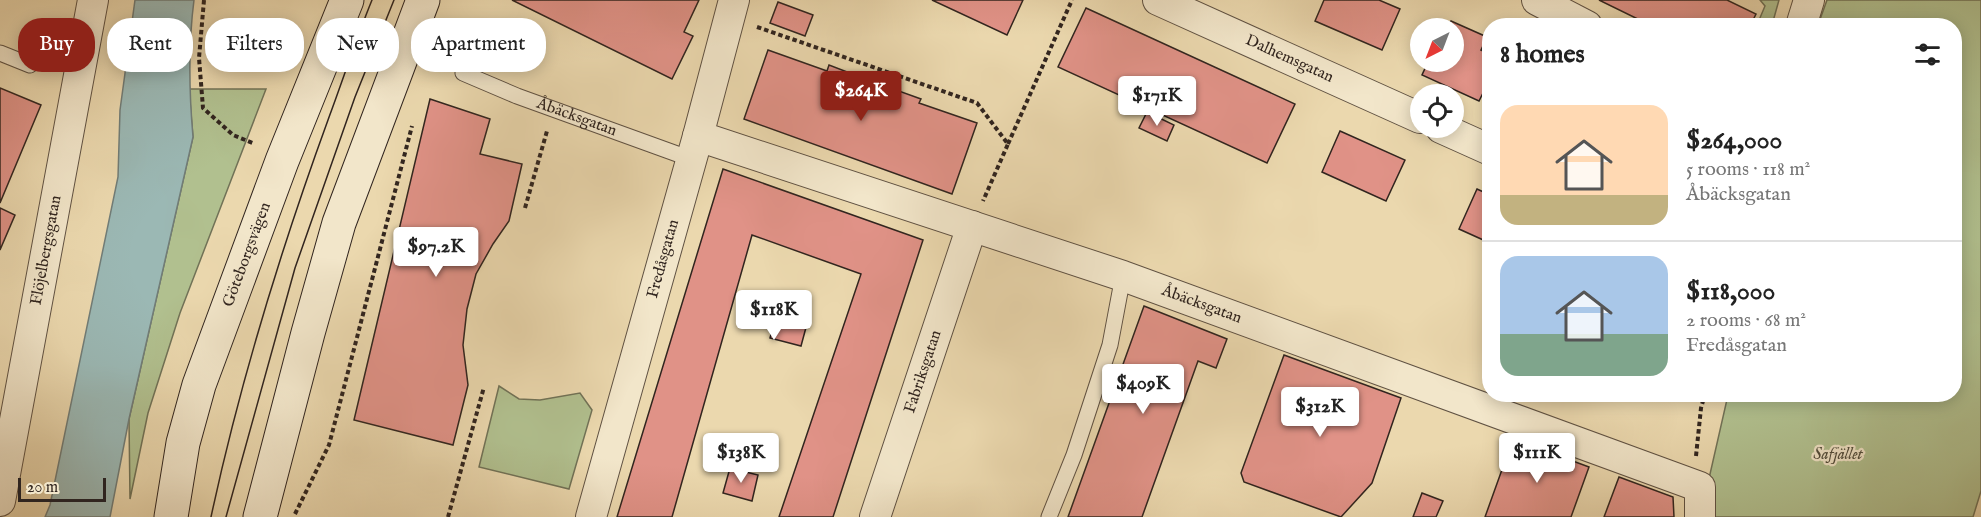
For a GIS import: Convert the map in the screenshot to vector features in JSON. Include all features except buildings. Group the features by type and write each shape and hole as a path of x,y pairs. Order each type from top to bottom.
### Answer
{"main road":[{"name":"Göteborgsvägen","path":"171,517 183,443 200,386 282,161 347,0"},
{"path":"260,517 339,223 423,0"}],"street":[{"name":"Flöjelbergsgatan","path":"0,501 93,0"},
{"name":"Dalhemsgatan","path":"1158,0 1410,113"},
{"path":"1537,0 1572,18"},
{"path":"1803,18 1809,0"},
{"name":"Fredåsgatan","path":"591,517 695,148 731,9"},
{"path":"1463,138 1482,146"},
{"name":"Åbäcksgatan","path":"695,148 972,225 1123,276 1700,487"},
{"name":"Fabriksgatan","path":"875,517 972,225"},
{"path":"1700,487 1700,517"}],"lane":[{"path":"0,52 18,60"},
{"name":"Åbäcksgatan","path":"463,74 553,109 695,148"},
{"path":"1049,517 1074,454 1110,345 1123,276"}],"path":[{"path":"204,0 198,58 203,108 233,135 255,144"},
{"path":"972,225 1072,0"},
{"path":"731,9 977,103 1008,144"},
{"path":"525,208 553,109"},
{"path":"294,517 329,445 412,125"},
{"path":"448,517 484,387"},
{"path":"1700,487 1696,452 1703,402"}],"green space":[{"path":"1760,0 1779,0 1774,18 1760,18 1765,6"},
{"name":"Safjället","path":"1827,0 1981,0 1981,491 1973,517 1706,517 1705,496 1726,402 1962,402 1962,18 1821,18"},
{"path":"189,89 266,89 180,313 148,413 130,499 129,419 193,137"},
{"path":"499,386 519,399 540,400 580,393 592,410 569,489 479,467"}],"water":[{"path":"135,0 194,0 192,18 133,18"},
{"path":"125,72 190,72 193,137 129,419 110,517 45,517 50,505 118,177 120,110"}],"tram line":[{"path":"211,517 248,366 278,267 372,0"},
{"path":"226,517 295,268 355,97 394,0"}]}
